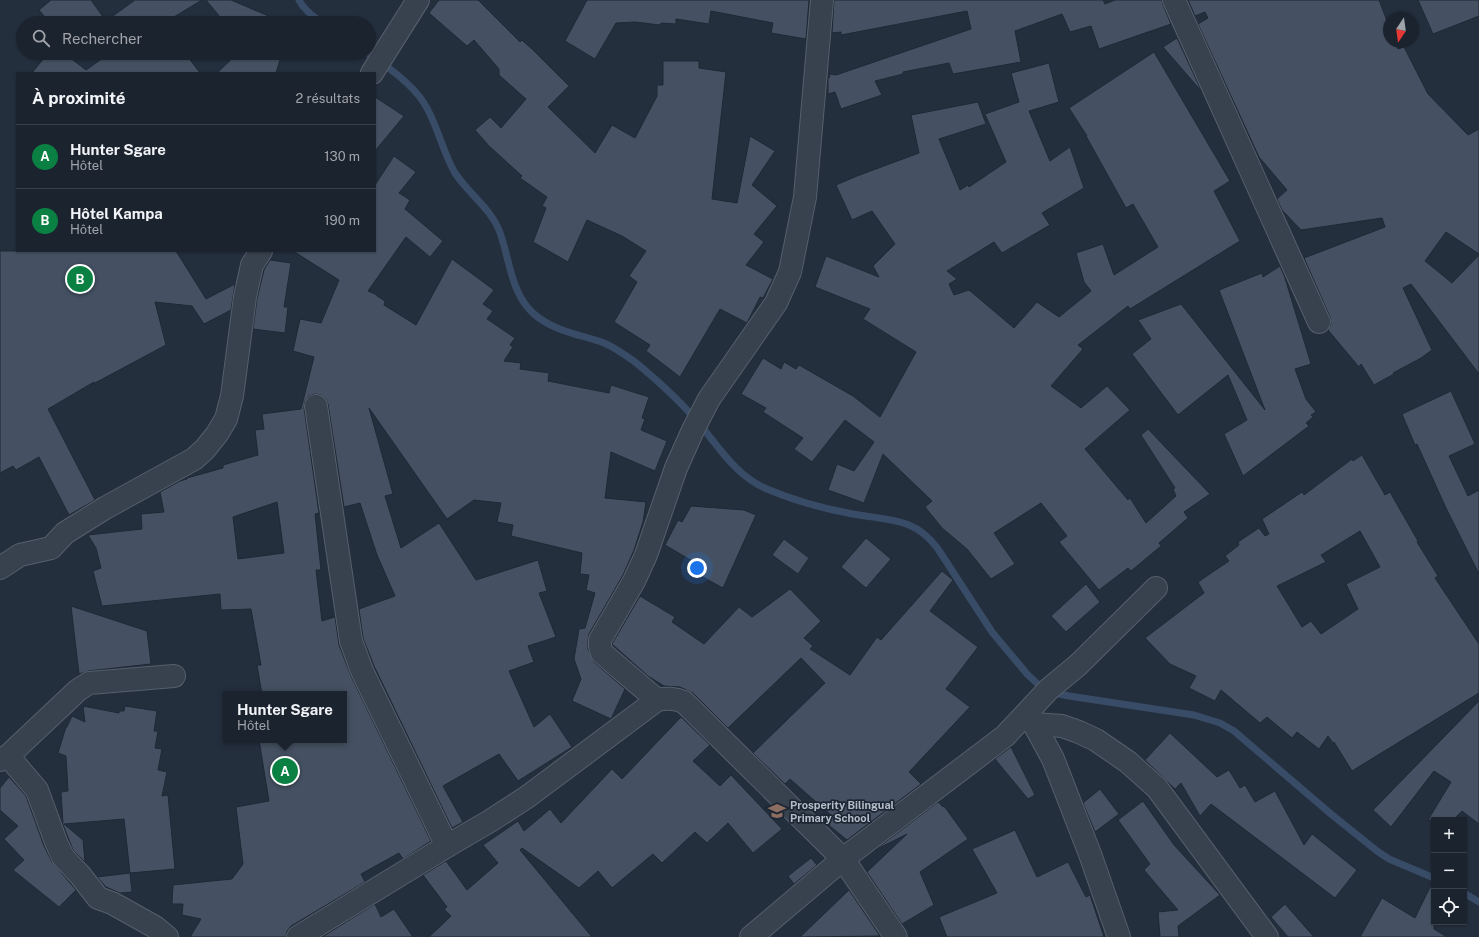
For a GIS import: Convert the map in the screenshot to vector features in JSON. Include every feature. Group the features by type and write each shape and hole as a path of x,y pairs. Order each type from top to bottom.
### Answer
{"street":[{"path":"373,72 418,0"},
{"path":"657,700 602,653 600,640 634,581 646,555 676,468 709,399 776,302 790,272 805,197 822,0"},
{"path":"1174,0 1320,322"},
{"path":"0,568 20,555 51,548 65,533 106,508 194,459 205,449 217,434 226,419 232,396 245,297 252,265 260,252"},
{"path":"316,406 351,641 362,671 447,846"},
{"path":"751,937 843,859 1031,718 1048,689 1078,664 1156,588"},
{"path":"167,937 149,923 112,903 98,898 80,875 63,857 56,842 38,790 4,758 78,690 89,683 174,676"},
{"path":"298,937 490,821 527,797 657,700 667,698 674,698 684,702 843,859 896,937"},
{"path":"1031,718 1053,759 1090,854 1119,937"},
{"path":"1031,718 1062,726 1096,740 1128,762 1157,788 1267,937"}],"building":[{"path":"51,0 91,0 102,16 44,16 39,10"},
{"path":"135,0 202,0 176,16 113,16"},
{"path":"206,0 231,0 269,16 219,16"},
{"path":"439,0 478,0 520,42 522,40 533,50 569,86 548,107 595,153 612,125 635,138 657,96 657,85 663,85 663,61 699,61 699,68 726,72 712,199 737,203 750,136 775,151 752,185 777,206 754,234 764,242 746,265 773,279 763,298 760,297 747,323 720,309 680,377 646,351 650,345 614,322 637,282 629,276 646,251 622,236 587,220 568,262 533,242 546,208 542,206 547,197 520,178 522,176 489,146 475,130 490,117 501,128 526,99 499,75 499,69 474,40 467,46 429,13"},
{"path":"587,0 809,0 806,39 771,33 773,23 711,11 709,24 676,19 676,24 661,23 660,25 635,22 616,23 595,59 565,41"},
{"path":"834,0 1103,0 1105,4 1115,0 1162,0 1171,24 1099,49 1091,26 1070,32 1062,14 1015,31 1021,62 953,74 949,63 903,72 903,74 875,81 882,95 841,109 835,92 828,94 829,74 836,75 971,29 967,11 841,35 841,32 832,33"},
{"path":"1188,0 1379,0 1384,12 1383,48 1405,48 1428,94 1468,135 1479,129 1479,254 1446,232 1425,261 1452,283 1479,255 1479,374 1411,284 1403,288 1432,350 1421,358 1393,373 1394,374 1374,385 1361,364 1359,367 1328,330 1331,324 1330,317 1304,258 1385,227 1382,218 1301,230 1282,210 1277,199 1287,190 1259,157 1198,24 1208,18 1205,12 1195,16"},
{"path":"1418,0 1479,0 1479,16 1433,34"},
{"path":"1177,38 1202,92 1163,47"},
{"path":"1154,52 1230,181 1214,191 1240,241 1130,309 1128,306 1078,345 1083,349 1051,386 1081,408 1107,386 1130,410 1085,449 1128,500 1130,498 1146,523 1176,496 1173,489 1175,488 1141,435 1148,429 1210,494 1184,512 1188,518 1159,543 1161,546 1131,571 1128,568 1099,590 1059,542 1067,536 1041,503 994,533 1015,564 991,579 967,549 942,528 925,507 932,501 883,454 864,503 828,490 837,464 854,471 874,442 845,420 812,462 794,449 803,438 763,412 766,408 741,394 763,358 781,369 784,362 796,369 799,365 853,396 880,417 916,352 863,319 870,309 815,287 826,256 879,277 873,266 895,244 872,211 852,220 836,185 919,153 911,115 978,102 986,124 939,139 960,190 968,185 969,187 1006,162 985,114 1019,102 1011,73 1049,63 1059,102 1029,111 1050,161 1070,147 1084,188 1042,213 1050,225 1002,253 994,242 947,271 957,279 949,284 954,295 969,290 1014,328 1037,302 1059,317 1091,291 1084,282 1076,253 1103,244 1114,275 1158,247 1133,204 1126,208 1087,136 1069,108"},
{"path":"42,60 73,60 86,70 100,60 190,60 199,72 33,72"},
{"path":"231,60 280,60 276,72 218,72"},
{"path":"376,98 404,116 376,150"},
{"path":"394,156 416,172 399,193 410,200 405,209 443,241 430,257 406,237 368,291 385,301 384,305 416,325 452,259 494,290 483,304 493,311 487,319 515,338 510,345 513,347 504,361 521,363 520,369 549,373 548,381 609,393 611,385 649,397 642,418 645,419 641,430 667,441 655,471 611,452 605,498 646,502 643,522 634,550 623,575 589,634 588,640 588,649 594,662 625,689 611,719 572,701 581,679 574,659 579,629 585,628 595,593 586,590 589,575 580,574 582,553 511,536 513,525 497,522 501,503 474,500 447,519 369,408 393,494 385,496 401,548 439,523 476,580 538,560 547,591 539,593 556,637 528,646 534,662 509,671 534,727 550,714 572,747 518,781 499,754 443,786 463,822 452,828 374,666 363,638 359,609 395,596 377,555 360,503 344,507 326,399 321,395 315,394 309,396 305,401 304,408 319,513 315,514 321,570 316,570 322,621 335,617 339,645 351,676 431,841 403,859 399,853 361,874 365,882 291,926 287,931 286,937 190,937 201,919 182,915 183,904 172,904 173,885 232,879 243,864 236,807 269,801 259,743 347,743 347,691 261,691 257,665 261,665 251,609 221,610 220,594 102,606 93,571 101,568 96,548 88,535 142,529 141,514 164,512 160,492 187,478 223,468 223,465 258,455 255,430 264,429 262,414 301,409 314,357 293,351 300,319 321,323 339,280 295,252 376,252 376,183","holes":["277,502 284,553 238,559 233,517"]},
{"path":"0,251 177,252 206,299 235,284 231,310 204,324 192,306 155,302 166,345 95,383 94,382 48,409 95,500 69,515 39,457 16,470 13,466 0,473"},
{"path":"270,260 291,263 284,307 288,307 285,333 253,329 257,299 264,270"},
{"path":"1280,266 1286,280 1285,278 1311,364 1295,369 1306,399 1316,412 1311,415 1313,417 1306,423 1309,426 1243,476 1224,434 1247,420 1228,375 1178,415 1132,354 1151,339 1138,320 1181,304 1265,410 1219,290 1262,273 1263,277"},
{"path":"1451,391 1475,444 1449,456 1468,496 1479,490 1479,574 1446,508 1417,444 1415,445 1402,414"},
{"path":"1362,455 1385,495 1390,492 1418,541 1417,542 1438,576 1435,578 1479,644 1479,693 1352,771 1334,742 1333,743 1328,736 1319,749 1297,732 1292,738 1267,717 1260,723 1221,690 1215,701 1189,688 1196,676 1170,664 1145,638 1204,593 1198,582 1229,561 1225,556 1239,545 1238,542 1259,528 1265,536 1269,534 1262,519 1302,492 1304,495 1352,459 1353,461","holes":["1360,531 1380,567 1346,584 1358,609 1321,634 1311,621 1302,627 1277,586 1326,562 1321,555"]},
{"path":"691,506 744,510 756,515 723,588 690,570 694,562 665,545 678,520 682,522"},
{"path":"866,538 891,559 866,588 841,567"},
{"path":"784,539 809,558 798,574 772,555"},
{"path":"942,571 953,580 930,611 978,647 946,689 970,707 909,772 921,784 847,840 825,822 831,815 790,779 785,784 753,753 825,683 801,658 728,728 693,693 680,687 664,686 648,676 612,644 640,596 675,617 672,622 704,644 739,607 752,617 790,589 821,621 804,638 813,646 810,649 850,675 877,637 881,640"},
{"path":"1086,584 1100,602 1066,632 1051,616"},
{"path":"71,606 147,631 151,664 88,671 79,674"},
{"path":"1479,701 1479,824 1462,811 1456,817 1431,817 1431,820 1428,820 1451,782 1434,771 1391,827 1373,810"},
{"path":"83,706 119,713 119,711 124,711 125,706 157,711 154,731 158,731 155,748 162,749 158,770 167,772 162,796 168,795 175,869 130,873 124,819 64,824 83,840 85,862 73,850 62,822 63,823 61,792 68,791 66,756 58,753 66,727 72,716 85,722"},
{"path":"681,717 710,745 693,761 720,786 731,775 782,829 753,853 728,823 707,843 695,832 662,863 653,854 612,888 598,871 579,888 522,848 520,850 592,937 429,937 451,916 444,909 447,907 423,875 446,861 467,890 498,863 483,845 518,821 524,831 550,809 561,823 612,769 622,779"},
{"path":"1170,733 1217,777 1229,770 1240,788 1245,785 1255,802 1275,791 1304,845 1312,834 1357,870 1335,898 1211,804 1200,816 1181,783 1175,789 1145,760"},
{"path":"1011,747 1035,795 1028,799 995,759"},
{"path":"9,777 26,796 44,846 52,862 76,890 59,907 13,870 24,860 4,839 18,826 0,810 0,788"},
{"path":"1100,789 1119,814 1095,832 1083,803"},
{"path":"1143,801 1174,845 1220,895 1178,926 1179,937 1160,937 1158,912 1178,910 1144,870 1150,864 1118,820"},
{"path":"938,802 943,807 944,806 968,839 920,872 934,905 902,924 867,872 907,834 875,850"},
{"path":"1015,830 1037,877 1068,862 1086,897 1090,895 1104,937 947,937 939,917 997,893 972,849"},
{"path":"811,858 817,865 794,884 788,876"},
{"path":"130,873 132,892 120,893 106,887 97,877"},
{"path":"1431,885 1431,925 1434,925 1434,929 1447,937 1360,937 1382,898 1415,918"},
{"path":"849,890 880,936 800,937"},
{"path":"375,904 381,917 394,909 413,937 322,937"},
{"path":"1285,904 1314,937 1288,937 1271,917"}],"waterway":[{"path":"299,0 306,10 313,16"},
{"path":"376,59 406,82 419,96 429,111 455,173 495,222 503,241 515,286 526,306 534,314 550,325 559,329 604,343 635,362 675,397 736,468 756,483 787,497 807,503 838,511 898,521 919,530 938,549 992,632 1027,674 1043,689 1049,692 1069,696 1194,715 1220,723 1234,731 1331,814 1377,851 1389,859 1431,877"},
{"path":"1467,895 1479,902"}],"place":[{"name":"Hôtel Kampa","path":"80,279"},
{"name":"Hunter Sgare","path":"285,771"},
{"name":"Prosperity Bilingual Primary School","path":"777,811"}]}
